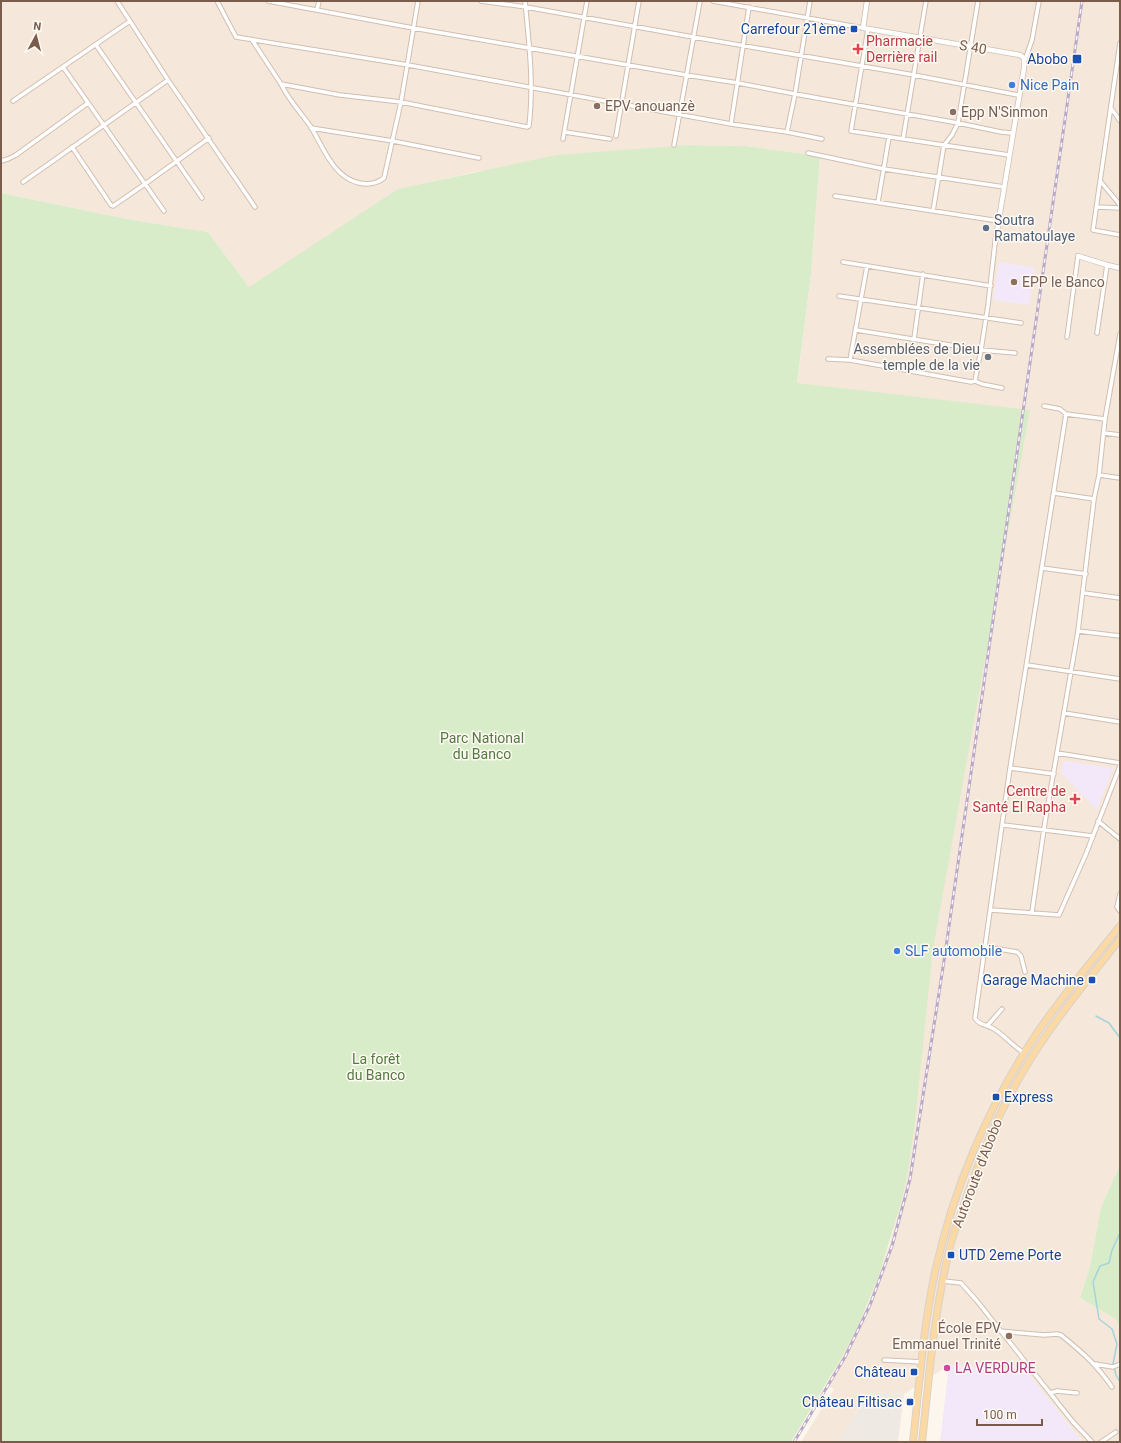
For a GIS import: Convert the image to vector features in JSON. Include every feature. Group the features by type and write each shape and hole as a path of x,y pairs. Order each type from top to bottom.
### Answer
{"main road":[{"path":"913,1442 922,1362 934,1278 945,1235 958,1195 988,1120 1024,1053 1052,1013 1120,926"},
{"name":"Autoroute d'Abobo","path":"922,1442 942,1281 949,1250 968,1191 993,1130 1012,1092 1044,1038 1120,939"}],"street":[{"path":"117,1 168,80 255,206"},
{"path":"217,1 236,37 408,65 679,115 822,139"},
{"path":"268,1 686,76 738,83 1001,132 1012,132"},
{"path":"317,10 319,1"},
{"path":"252,40 285,92 311,128 324,152 342,176 351,182 367,185 376,183 384,178 393,141 408,65 418,1"},
{"path":"481,1 526,7 914,75 1018,95"},
{"path":"281,84 340,95 401,102 527,127 529,126 532,87 525,1"},
{"path":"563,139 587,1"},
{"path":"616,136 639,1"},
{"path":"674,145 700,1"},
{"name":"S 40","path":"713,1 1020,55 1024,60"},
{"path":"787,132 795,94 810,1"},
{"path":"867,1 863,66 851,131 1009,155"},
{"path":"903,139 926,1"},
{"path":"933,211 944,145 952,135 958,123 977,1"},
{"path":"975,381 991,286 995,243 1018,95 1024,60 1032,40 1039,1"},
{"path":"731,124 749,8"},
{"path":"12,101 130,21"},
{"path":"1120,43 1118,68 1093,230 1120,235"},
{"path":"96,45 202,198"},
{"path":"63,67 164,211"},
{"path":"23,182 168,80"},
{"path":"1,161 16,155 88,103"},
{"path":"1111,108 1120,121"},
{"path":"311,128 393,141 479,158"},
{"path":"565,132 610,140"},
{"path":"878,202 889,137"},
{"path":"72,147 111,205 114,206 209,138"},
{"path":"808,153 884,169 1004,187"},
{"path":"1101,182 1120,207"},
{"path":"835,196 999,221"},
{"path":"1097,207 1120,207"},
{"path":"1067,337 1078,256 1107,266 1120,268"},
{"path":"843,262 991,286"},
{"path":"850,360 868,266"},
{"path":"1097,333 1107,266"},
{"path":"914,339 923,274"},
{"path":"839,296 1021,323"},
{"path":"856,330 981,350 1015,353"},
{"path":"1032,912 1044,830 1084,592 1094,499 1099,475 1105,418 1120,334"},
{"path":"828,359 850,360 971,382 975,381 1002,388"},
{"path":"1044,406 1060,409 1066,414 1105,418"},
{"path":"1024,1053 994,1029 978,1022 975,1018 1010,768 1066,414"},
{"path":"1104,433 1120,435"},
{"path":"1099,475 1120,478"},
{"path":"1054,493 1094,499"},
{"path":"1042,568 1086,574"},
{"path":"1084,592 1120,598"},
{"path":"1078,631 1120,636"},
{"path":"1027,665 1120,679"},
{"path":"1064,713 1120,722"},
{"path":"991,910 1059,915 1086,854 1120,764 1057,753"},
{"path":"1010,768 1054,774"},
{"path":"1098,821 1120,839"},
{"path":"1003,825 1092,836"},
{"path":"1120,894 1117,907 1120,911"},
{"path":"986,946 1017,952 1021,956 1025,972"},
{"path":"987,1026 1002,1009"},
{"path":"942,1281 960,1283 977,1300 1073,1422 1092,1442"},
{"path":"1000,1331 1061,1335 1077,1347 1095,1364 1112,1387"},
{"path":"884,1360 922,1362"},
{"path":"1095,1364 1113,1367 1120,1364"},
{"path":"1050,1393 1057,1391 1077,1393"},
{"path":"1101,1442 1116,1432"}],"shaded area":[{"path":"1,1 1120,1 1120,1165 1101,1207 1090,1266 1080,1298 1116,1319 1120,1331 1120,1442 1083,1442 1029,1374 949,1365 904,1394 869,1392 838,1442 801,1442 834,1389 826,1385 842,1357 868,1304 889,1246 900,1207 249,287 208,232 132,220 1,193","holes":["688,145 745,146 820,156 811,274 797,384 1030,410 543,362 398,190 474,172"]},
{"name":"EPP le Banco","path":"999,262 1035,268 1029,305 993,300"},
{"path":"1063,761 1113,768 1097,810 1061,773"},
{"path":"949,1365 1029,1374 1083,1442 940,1442"},
{"path":"869,1392 904,1394 898,1442 838,1442"}],"green space":[{"name":"La forêt du Banco","path":"688,145 745,146 820,156 811,274 797,383 1030,410 933,949 914,1130 907,1177 900,1207 878,1278 858,1326 842,1357 791,1442 1,1442 1,193 132,220 208,232 249,287 398,189 556,155"},
{"path":"1120,1165 1120,1331 1116,1319 1080,1298 1090,1266 1101,1207"}],"waterway":[{"path":"1096,1016 1109,1023 1120,1038"},
{"path":"1120,1233 1112,1250 1109,1263 1100,1266 1093,1282 1099,1319 1112,1329 1117,1344 1113,1364 1120,1382"}],"railway":[{"path":"794,1442 845,1357 870,1305 892,1246 910,1179 944,961 1082,1"}],"place":[{"name":"Carrefour 21ème","path":"854,29"},
{"name":"Pharmacie Derrière rail","path":"858,49"},
{"name":"Abobo","path":"1077,59"},
{"name":"Nice Pain","path":"1012,85"},
{"name":"EPV anouanzè","path":"597,106"},
{"name":"Epp N'Sinmon","path":"953,112"},
{"name":"Soutra Ramatoulaye","path":"986,228"},
{"name":"EPP le Banco","path":"1014,282"},
{"name":"Assemblées de Dieu temple de la vie","path":"988,357"},
{"name":"Centre de Santé El Rapha","path":"1075,799"},
{"name":"SLF automobile","path":"897,951"},
{"name":"Garage Machine","path":"1092,980"},
{"name":"Express","path":"996,1097"},
{"name":"UTD 2eme Porte","path":"951,1255"},
{"name":"École EPV Emmanuel Trinité","path":"1009,1336"},
{"name":"LA VERDURE","path":"947,1368"},
{"name":"Château","path":"914,1372"},
{"name":"Château Filtisac","path":"910,1402"}],"park label":[{"name":"Parc National du Banco","path":"482,746"}]}
